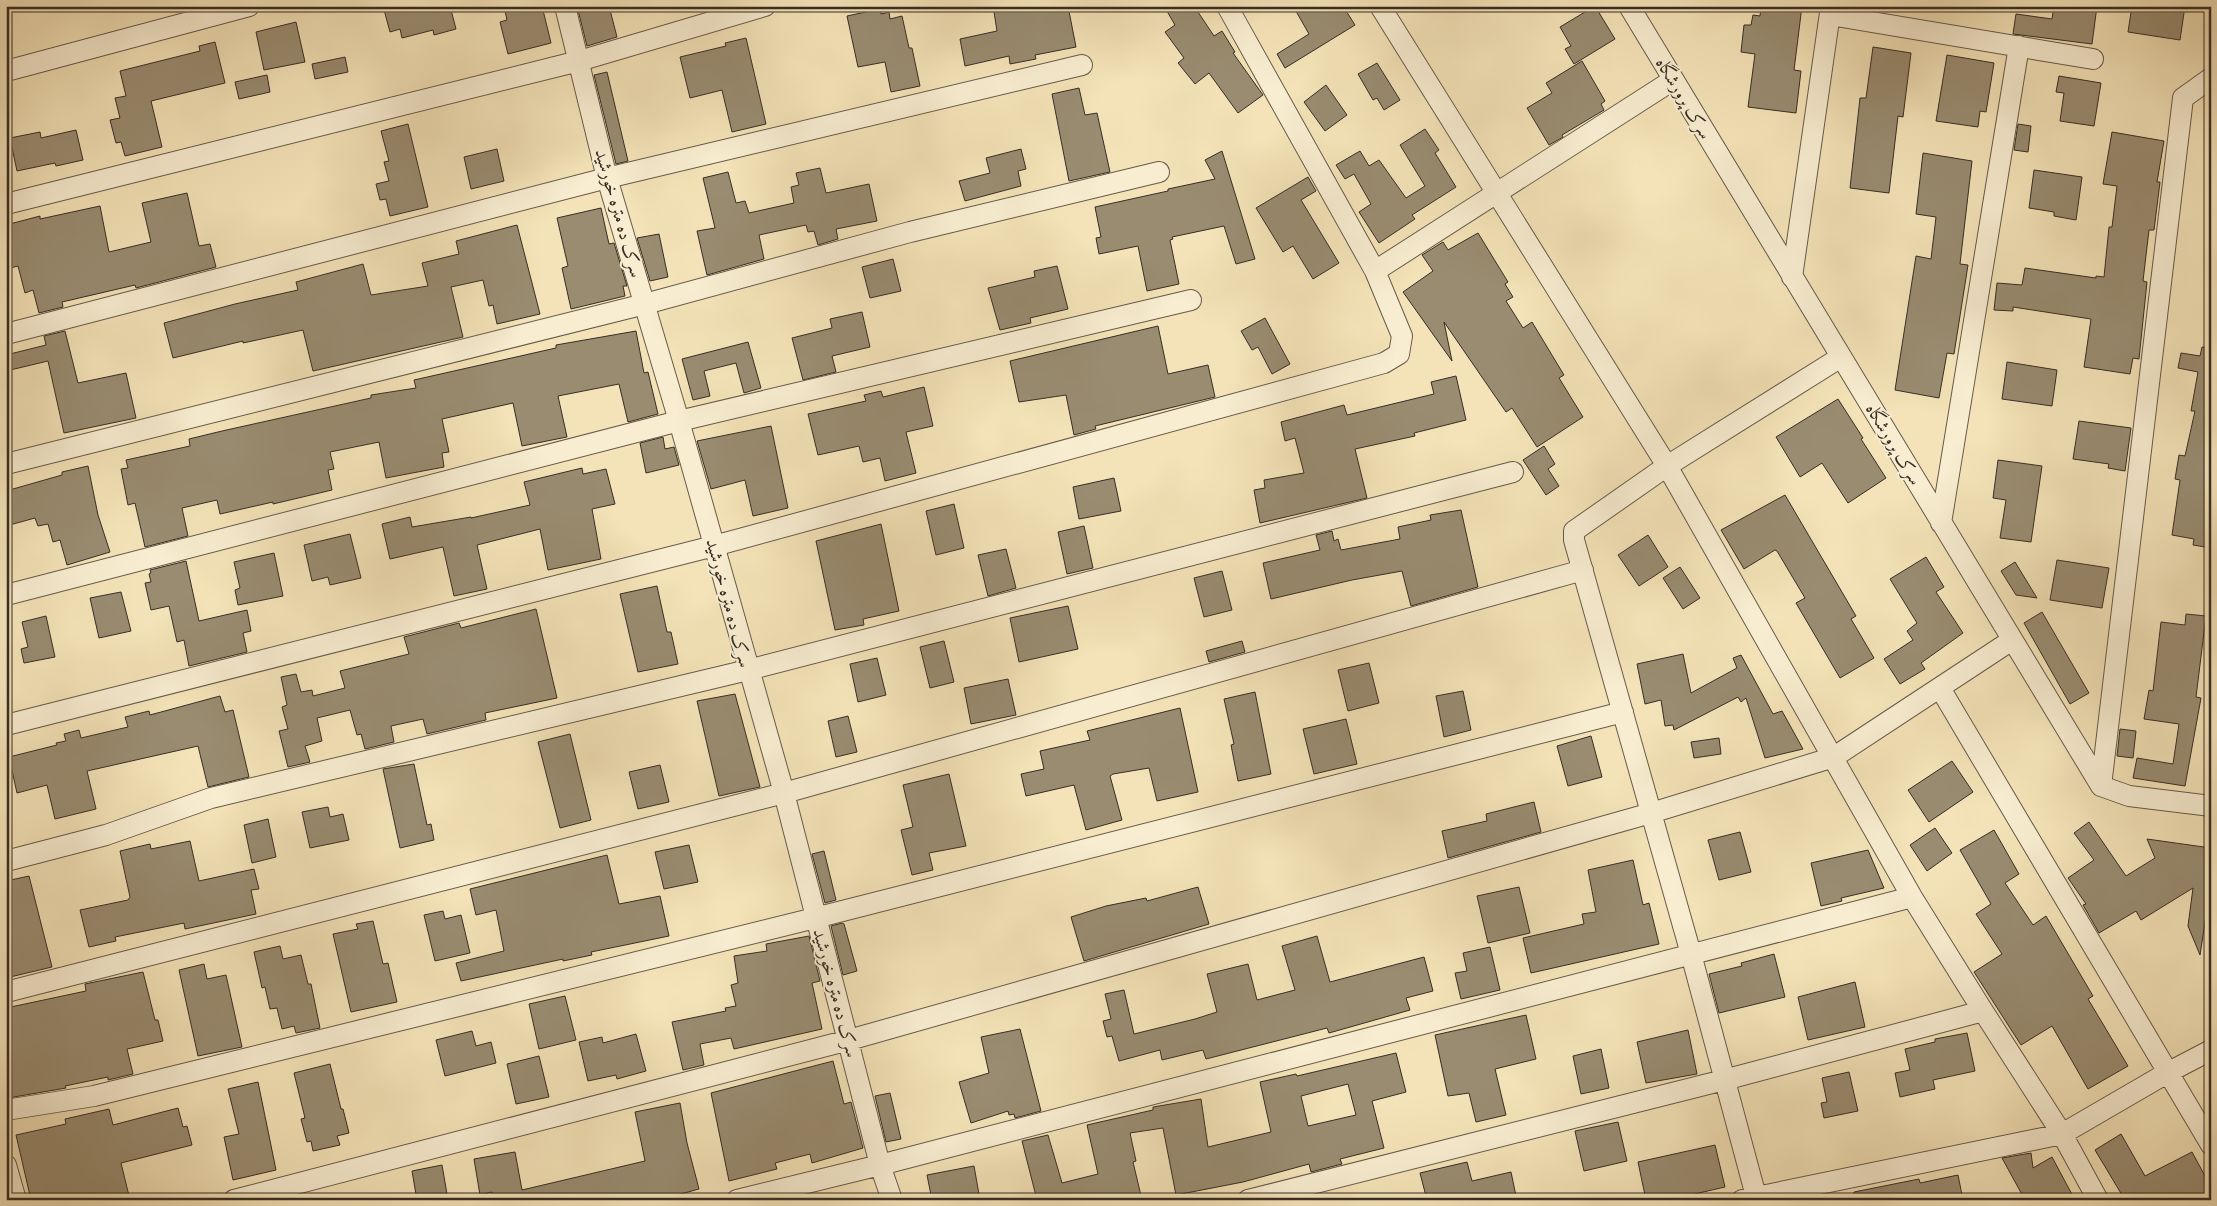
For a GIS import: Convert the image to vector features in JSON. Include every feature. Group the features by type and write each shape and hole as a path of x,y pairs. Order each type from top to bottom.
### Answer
{"street":[{"path":"6,71 249,6"},
{"name":"سرک ده متره خورشید","path":"565,6 607,178 679,421 784,793 880,1165 892,1200"},
{"path":"6,204 579,61 765,6"},
{"path":"6,725 714,546 1384,363 1399,354 1402,336 1375,271 1226,6"},
{"path":"1380,6 1667,466 1912,897 1983,1012 2062,1134 2098,1200"},
{"name":"سرک پرورشگاه","path":"1628,6 1641,16 1673,80 2101,786"},
{"path":"1792,277 1830,11 2093,59"},
{"path":"1941,523 2019,46"},
{"path":"6,334 607,178 1082,65"},
{"path":"2211,78 2183,98 2101,786 2129,796 2211,806"},
{"path":"1375,271 1673,80"},
{"path":"6,464 644,304 910,232 1159,172"},
{"path":"6,596 679,421 1191,300"},
{"path":"1841,357 1667,466 1574,531 1574,540 1691,954 1724,1080 1752,1199 2062,1134 2167,1073 2211,1050"},
{"path":"6,861 106,835 211,798 748,670 1513,472"},
{"path":"6,992 784,793 1583,570"},
{"path":"234,1200 849,1040 1651,813 1834,757 2012,640"},
{"path":"1940,688 2211,1145"},
{"path":"6,1110 94,1096 815,918 1623,712"},
{"path":"737,1200 880,1165 1912,897"},
{"path":"1248,1200 1724,1080 1983,1012"},
{"path":"6,1165 16,1200"}],"building":[{"path":"383,6 450,6 456,29 434,35 433,30 402,38 400,29 390,32"},
{"path":"504,6 542,6 551,43 508,54 500,22 507,20"},
{"path":"577,6 609,6 617,37 587,46"},
{"path":"993,6 1068,6 1076,47 1035,55 1036,59 1010,64 1009,56 965,66 960,39 997,31"},
{"path":"1164,6 1194,6 1214,36 1222,31 1235,52 1233,53 1263,95 1238,113 1209,73 1195,84 1178,63 1184,58 1165,32 1175,25"},
{"path":"1293,6 1343,6 1355,25 1285,68 1277,54 1309,34"},
{"path":"1595,6 1615,39 1574,64 1565,49 1571,46 1560,27"},
{"path":"1761,6 1802,6 1794,70 1801,71 1796,113 1748,107 1755,54 1741,52 1744,25 1751,25 1753,15 1760,16"},
{"path":"2054,6 2097,6 2092,44 2013,34 2016,14 2052,19"},
{"path":"2132,6 2185,6 2180,40 2128,32"},
{"path":"880,9 881,14 889,12 890,19 902,16 909,48 912,48 920,86 891,92 885,62 858,67 847,16"},
{"path":"296,22 305,62 264,70 256,32"},
{"path":"746,38 766,124 732,132 722,90 690,98 680,57 726,46 725,43"},
{"path":"215,42 225,83 151,101 162,147 125,156 121,142 116,143 110,120 120,118 115,98 126,96 120,71 200,51 199,46"},
{"path":"1873,47 1911,53 1903,117 1898,116 1889,193 1850,188 1860,98 1866,98"},
{"path":"1947,55 1994,63 1986,112 1980,111 1978,127 1936,121"},
{"path":"345,57 348,72 315,79 312,64"},
{"path":"1582,61 1605,101 1601,104 1604,110 1549,145 1527,108 1552,93 1546,83"},
{"path":"1377,63 1400,100 1384,110 1377,98 1373,100 1358,74"},
{"path":"607,72 628,161 616,164 594,75"},
{"path":"267,75 270,92 239,99 235,82"},
{"path":"2059,76 2101,83 2094,126 2060,121 2064,93 2056,92"},
{"path":"1326,85 1347,115 1325,131 1304,102"},
{"path":"1079,88 1085,115 1097,113 1110,172 1069,181 1052,94"},
{"path":"408,124 428,207 390,216 386,199 380,200 376,184 389,181 384,162 389,161 381,131"},
{"path":"2018,124 2031,126 2028,152 2014,150"},
{"path":"1425,129 1439,150 1435,153 1456,187 1412,215 1415,219 1379,243 1359,212 1371,204 1354,174 1345,179 1336,165 1360,151 1369,166 1379,160 1406,198 1425,186 1400,145"},
{"path":"76,130 83,160 56,166 55,163 17,171 10,138 40,132 41,138"},
{"path":"2112,132 2164,141 2157,182 2160,182 2154,230 2149,230 2143,281 2147,282 2139,359 2133,358 2130,374 2084,367 2091,319 2013,307 2013,311 1994,310 1997,283 2022,285 2025,268 2096,278 2096,276 2104,277 2109,227 2112,227 2117,186 2103,184"},
{"path":"497,149 504,181 471,189 464,157"},
{"path":"1021,149 1026,169 1018,171 1021,186 965,201 959,181 990,173 986,158"},
{"path":"1222,151 1255,259 1236,264 1224,226 1172,237 1173,239 1170,240 1179,284 1147,291 1138,246 1099,254 1096,238 1101,237 1095,207 1215,179 1205,160"},
{"path":"1923,153 1972,161 1960,264 1968,265 1954,354 1947,353 1939,398 1895,390 1916,256 1931,259 1936,217 1916,214"},
{"path":"820,168 826,193 869,184 877,221 836,229 838,239 818,245 814,231 808,232 806,225 759,235 764,259 707,275 697,231 715,228 703,178 728,172 736,203 745,201 749,213 794,203 791,187 799,185 796,173"},
{"path":"2034,170 2082,177 2076,220 2054,216 2054,212 2029,208"},
{"path":"1308,177 1316,191 1301,200 1339,263 1313,279 1293,246 1283,252 1256,208"},
{"path":"187,193 199,246 210,244 216,267 136,288 135,285 62,302 63,307 39,313 33,290 25,293 18,266 6,269 6,225 40,216 40,219 100,206 109,252 151,242 142,203"},
{"path":"601,208 609,244 614,243 627,286 623,286 625,296 571,309 562,268 568,266 557,218"},
{"path":"517,225 540,314 497,324 493,305 489,306 483,280 451,287 463,337 313,371 303,330 243,343 243,341 173,358 164,323 298,290 296,282 363,264 371,295 428,286 422,263 459,254 456,241"},
{"path":"1478,233 1508,282 1505,284 1513,297 1506,301 1523,328 1532,322 1564,375 1559,378 1583,417 1537,447 1512,408 1506,412 1444,322 1452,361 1403,292 1433,271 1422,255 1443,242 1448,250"},
{"path":"659,234 668,277 650,281 637,238"},
{"path":"893,259 901,291 870,298 862,267"},
{"path":"1057,266 1068,309 1030,318 1031,323 1000,330 988,288 1035,277 1034,271"},
{"path":"862,312 870,347 832,356 836,372 803,380 792,338 832,328 830,319"},
{"path":"1265,318 1290,364 1272,374 1258,347 1252,350 1241,331"},
{"path":"1158,326 1168,374 1208,365 1215,397 1095,426 1096,429 1074,435 1066,395 1019,402 1010,361"},
{"path":"65,331 78,383 126,373 136,418 64,433 48,361 6,371 6,355 46,345 44,336"},
{"path":"636,331 644,373 648,372 658,414 628,422 619,384 558,396 567,437 522,446 513,403 442,419 449,452 442,453 444,467 386,478 379,442 330,452 334,469 328,470 332,490 220,514 217,500 182,508 188,536 145,547 135,503 128,505 121,469 128,468 126,460 190,446 189,439 371,398 371,395 416,388 414,380 556,348 556,345"},
{"path":"748,342 761,388 744,393 736,363 704,371 710,396 693,400 682,359"},
{"path":"2202,347 2211,348 2211,548 2193,545 2194,539 2172,535 2180,480 2175,479 2179,455 2185,456 2195,411 2191,411 2198,372 2178,368 2181,353 2200,356"},
{"path":"2007,362 2057,370 2052,406 2002,399"},
{"path":"1456,376 1466,420 1414,433 1415,436 1355,449 1367,498 1260,523 1254,490 1265,488 1264,480 1304,473 1295,438 1285,441 1281,422 1344,405 1347,415 1434,394 1431,382"},
{"path":"924,387 933,426 906,432 916,473 885,481 880,458 863,462 859,446 818,455 808,414 866,401 864,395 881,391 883,397"},
{"path":"1838,399 1886,478 1848,503 1822,463 1800,477 1776,437"},
{"path":"2079,421 2131,428 2125,471 2108,468 2109,464 2073,459"},
{"path":"771,426 788,508 753,516 745,480 711,489 697,441"},
{"path":"663,437 665,449 674,447 679,465 646,473 640,443"},
{"path":"1544,446 1555,464 1548,469 1559,486 1546,495 1523,460"},
{"path":"1998,460 2042,466 2031,542 2000,538 2006,500 1993,498"},
{"path":"88,466 98,515 110,552 67,565 60,540 53,542 48,524 38,526 35,518 6,526 6,491 62,475 62,472"},
{"path":"582,468 583,474 606,469 615,504 592,509 601,559 548,570 540,529 477,545 487,589 454,596 443,547 390,559 382,524 410,517 412,527 471,518 530,505 524,482"},
{"path":"1114,478 1121,511 1079,519 1073,487"},
{"path":"1785,495 1856,616 1851,619 1874,658 1840,678 1796,603 1805,598 1777,551 1775,550 1744,569 1721,530"},
{"path":"954,504 964,548 936,555 926,511"},
{"path":"1461,510 1478,587 1411,606 1402,571 1352,580 1271,599 1263,563 1320,550 1316,535 1332,531 1334,541 1338,539 1341,550 1400,539 1398,527 1431,520 1430,515"},
{"path":"881,524 899,611 863,619 864,625 835,630 816,541"},
{"path":"1084,526 1093,568 1067,574 1058,532"},
{"path":"350,534 361,578 330,585 328,577 312,581 304,545"},
{"path":"1648,535 1668,567 1639,586 1618,555"},
{"path":"1006,549 1016,588 988,596 978,555"},
{"path":"274,553 283,596 238,605 235,590 240,588 234,562"},
{"path":"1926,557 1944,587 1936,592 1963,633 1921,663 1925,669 1900,684 1884,659 1913,640 1907,631 1917,623 1890,579"},
{"path":"2057,560 2109,568 2102,608 2050,600"},
{"path":"186,561 199,621 247,610 251,631 243,633 247,652 189,666 184,640 177,642 169,606 151,610 145,583 151,582 150,570"},
{"path":"2015,562 2037,598 2016,595 2001,571"},
{"path":"1680,567 1700,598 1683,609 1663,578"},
{"path":"1222,571 1232,610 1204,617 1194,578"},
{"path":"657,586 667,632 671,632 678,664 638,672 620,594"},
{"path":"121,592 131,631 99,638 90,598"},
{"path":"1068,606 1078,649 1019,662 1010,618"},
{"path":"536,609 557,698 485,713 486,720 427,734 423,719 391,726 394,742 365,749 361,734 357,735 350,710 317,718 322,741 305,746 310,762 288,767 279,731 288,729 282,707 287,705 281,677 296,674 301,692 312,690 313,696 345,688 340,671 409,654 404,637 459,623 461,628"},
{"path":"2042,612 2089,693 2070,704 2024,623"},
{"path":"2186,614 2206,616 2196,697 2201,698 2185,786 2133,778 2137,758 2173,764 2179,724 2144,719 2149,690 2153,691 2161,622 2185,625"},
{"path":"46,616 55,657 24,663 21,649 28,647 22,622"},
{"path":"944,641 954,682 930,688 920,647"},
{"path":"1242,641 1245,652 1209,662 1206,651"},
{"path":"1683,654 1691,693 1737,668 1733,658 1741,655 1773,714 1782,711 1803,749 1765,758 1746,698 1741,702 1738,697 1674,730 1673,725 1665,726 1661,700 1645,704 1637,664"},
{"path":"877,658 886,695 858,702 850,664"},
{"path":"1369,663 1379,703 1348,711 1338,670"},
{"path":"1008,679 1016,715 971,724 964,688"},
{"path":"1463,691 1471,730 1444,737 1436,696"},
{"path":"1255,692 1271,774 1238,781 1231,745 1234,744 1224,699"},
{"path":"735,694 760,787 719,796 697,701"},
{"path":"220,696 225,712 233,710 249,777 208,787 198,746 87,771 96,809 55,819 47,785 17,793 9,757 57,745 56,743 66,741 64,734 79,730 81,738 128,727 125,717 149,711 150,715"},
{"path":"1180,708 1198,792 1157,801 1149,768 1113,774 1110,776 1122,820 1086,830 1074,785 1026,796 1021,774 1044,769 1040,751 1090,740 1087,731"},
{"path":"848,716 857,752 836,757 828,721"},
{"path":"1346,719 1357,764 1314,774 1303,729"},
{"path":"2120,729 2136,731 2133,758 2117,756"},
{"path":"570,734 591,820 560,828 538,742"},
{"path":"1591,736 1602,777 1568,786 1557,746"},
{"path":"1719,738 1721,754 1694,758 1691,742"},
{"path":"1952,761 1973,792 1929,822 1908,790"},
{"path":"414,764 427,825 431,824 434,840 400,848 383,769"},
{"path":"660,765 669,802 638,809 629,772"},
{"path":"949,774 966,846 929,853 933,870 912,875 901,830 913,827 903,785"},
{"path":"1534,802 1541,832 1448,858 1442,831 1487,821 1486,814"},
{"path":"328,807 330,817 343,814 349,840 310,848 302,812"},
{"path":"268,819 276,857 252,863 244,825"},
{"path":"2089,822 2126,876 2155,858 2147,839 2211,848 2211,884 2200,955 2188,926 2193,888 2141,920 2136,911 2099,933 2083,905 2086,904 2068,878 2094,860 2074,833"},
{"path":"1935,828 1952,853 1927,871 1910,845"},
{"path":"1994,830 2019,874 2005,883 2033,925 2046,916 2093,996 2088,999 2128,1066 2088,1089 2052,1026 2021,1045 1974,972 2002,954 1976,914 1991,904 1960,850"},
{"path":"1740,832 1751,872 1719,880 1708,840"},
{"path":"190,841 199,881 254,869 259,889 251,890 256,914 185,929 184,923 115,937 116,941 89,947 80,910 128,900 130,897 120,851 150,844 151,849"},
{"path":"689,845 698,882 664,889 655,852"},
{"path":"1868,850 1884,888 1841,898 1842,901 1821,906 1811,863"},
{"path":"824,851 836,900 825,903 812,854"},
{"path":"607,855 619,904 660,896 669,936 591,952 592,955 563,961 563,959 461,981 456,963 504,951 496,910 476,915 470,889"},
{"path":"1633,860 1643,905 1649,903 1659,944 1531,973 1523,938 1584,924 1582,914 1596,912 1588,870"},
{"path":"29,876 52,967 6,978 6,881"},
{"path":"1198,887 1209,924 1084,961 1071,917 1106,906 1146,898 1147,901"},
{"path":"1519,887 1530,933 1488,943 1477,896"},
{"path":"443,911 445,919 461,915 470,953 435,961 424,915"},
{"path":"373,921 383,964 388,963 397,1002 351,1012 333,934 358,929 356,924"},
{"path":"844,924 857,971 843,975 831,926"},
{"path":"809,936 820,981 812,983 822,1029 734,1049 731,1038 700,1044 704,1065 683,1070 672,1022 726,1011 725,1008 736,1006 731,985 738,983 734,956 767,951 766,944"},
{"path":"1317,936 1330,982 1424,957 1433,991 1406,998 1410,1010 1329,1033 1327,1028 1206,1059 1203,1050 1162,1060 1160,1050 1119,1061 1112,1036 1107,1037 1103,1021 1111,1019 1105,994 1124,990 1134,1034 1195,1019 1217,1012 1207,974 1248,964 1257,1000 1295,990 1282,946"},
{"path":"280,946 283,959 301,955 308,984 311,984 320,1028 296,1033 294,1026 282,1029 277,1008 270,1009 265,987 262,988 254,952"},
{"path":"1490,947 1500,990 1461,999 1455,973 1467,971 1463,953"},
{"path":"1774,954 1785,997 1719,1013 1709,974 1742,966 1741,963"},
{"path":"204,964 207,979 226,975 242,1047 198,1056 179,970"},
{"path":"143,972 155,1020 158,1020 163,1041 127,1049 133,1074 108,1080 108,1077 65,1086 66,1088 8,1098 6,1008 86,991 85,984"},
{"path":"1855,982 1865,1027 1808,1040 1798,997"},
{"path":"565,996 576,1040 539,1049 529,1004"},
{"path":"1526,1015 1536,1059 1495,1069 1506,1115 1476,1122 1469,1093 1448,1096 1435,1035"},
{"path":"1020,1029 1041,1111 1015,1118 1014,1114 1009,1115 1008,1111 971,1123 959,1082 989,1073 981,1037"},
{"path":"1688,1030 1697,1074 1646,1083 1637,1042"},
{"path":"472,1031 476,1046 491,1042 496,1063 445,1076 436,1040"},
{"path":"1967,1033 1975,1071 1933,1080 1935,1089 1900,1097 1895,1073 1910,1070 1905,1049 1935,1042 1935,1039"},
{"path":"636,1034 646,1071 617,1079 616,1075 588,1081 579,1042 602,1037 603,1043"},
{"path":"1601,1049 1609,1088 1581,1094 1573,1056"},
{"path":"1396,1053 1406,1092 1372,1101 1384,1148 1340,1159 1342,1164 1311,1172 1309,1164 1243,1182 1176,1195 1163,1128 1130,1133 1136,1161 1133,1162 1142,1200 1037,1200 1022,1141 1048,1135 1062,1183 1098,1174 1087,1125 1153,1110 1153,1107 1201,1099 1208,1147 1271,1132 1260,1082 1296,1074 1297,1076","holes":["1348,1084 1356,1115 1308,1126 1301,1096"]},
{"path":"539,1056 549,1097 516,1104 507,1064"},
{"path":"833,1061 844,1104 851,1102 863,1148 812,1163 810,1154 775,1163 777,1169 729,1181 711,1093"},
{"path":"330,1064 349,1133 337,1136 340,1145 313,1151 311,1141 307,1142 301,1119 305,1118 294,1073"},
{"path":"1849,1072 1858,1111 1824,1118 1821,1103 1827,1102 1822,1078"},
{"path":"258,1082 276,1170 233,1180 224,1137 239,1134 228,1089"},
{"path":"890,1093 901,1139 886,1142 875,1096"},
{"path":"680,1103 687,1143 699,1189 659,1200 494,1200 492,1192 480,1195 474,1159 515,1152 522,1190 645,1161 635,1112"},
{"path":"178,1108 183,1127 187,1126 192,1145 121,1163 130,1200 31,1200 16,1135 66,1124 65,1119 109,1109 113,1125"},
{"path":"1618,1122 1627,1161 1584,1171 1575,1131"},
{"path":"2121,1134 2145,1176 2192,1152 2211,1187 2211,1200 2125,1200 2095,1150"},
{"path":"1715,1145 1725,1187 1686,1196 1686,1198 1678,1200 1646,1200 1638,1162"},
{"path":"2031,1153 2033,1168 2052,1157 2075,1200 2025,1200 2002,1158"},
{"path":"1467,1162 1472,1181 1511,1172 1516,1196 1499,1200 1427,1200 1420,1173"},
{"path":"442,1165 448,1200 417,1200 412,1171"},
{"path":"974,1166 980,1200 932,1200 927,1175"},
{"path":"1958,1175 1963,1200 1854,1200 1854,1192 1919,1179 1920,1183"}]}
